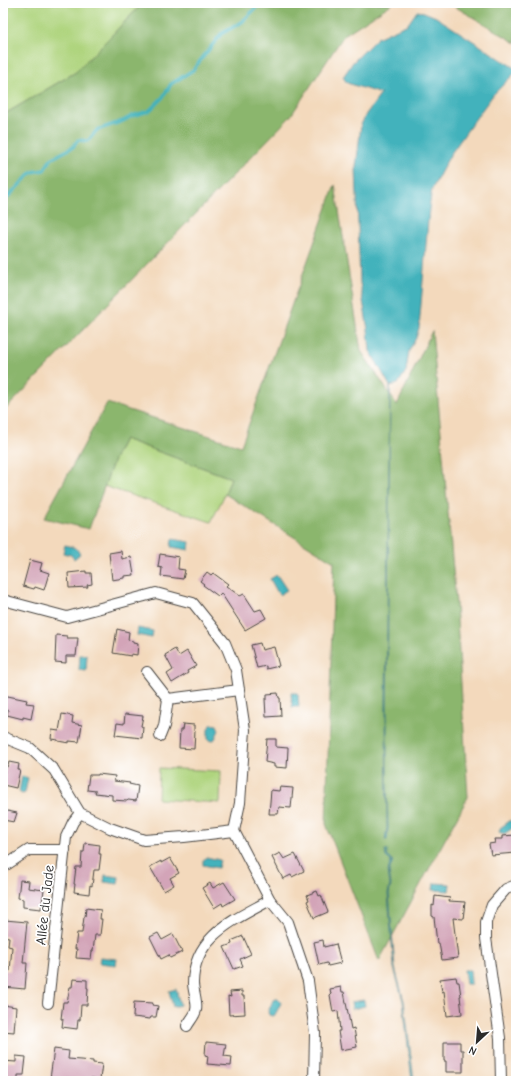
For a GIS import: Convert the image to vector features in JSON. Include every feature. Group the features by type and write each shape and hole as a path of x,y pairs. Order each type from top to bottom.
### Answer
{"street":[{"path":"3,600 67,617 156,593 193,603 225,644 236,670 245,730 240,802 234,831 270,900 288,922 308,981 315,1033 314,1081"},
{"path":"148,672 168,699 164,726 160,736"},
{"path":"168,699 239,690"},
{"path":"3,737 30,748 54,770 80,813 110,828 144,840 234,831"},
{"name":"Allée du Jade","path":"48,1003 66,837 73,822 80,813"},
{"path":"3,867 28,850 65,850"},
{"path":"501,1081 500,1038 486,938 486,922 492,905 506,889 516,885"},
{"path":"187,1026 196,1010 193,984 194,972 204,945 218,930 270,900"}],"green space":[{"path":"3,3 143,3 76,72 3,115"},
{"path":"143,3 393,3 344,35 290,117 3,412 3,115 76,72"},
{"path":"449,3 516,3 516,43"},
{"path":"335,185 361,351 397,405 432,331 456,603 468,797 379,961 326,824 334,562 225,494 231,478 124,439 115,457 89,529 44,518 107,403 241,446"},
{"path":"124,439 231,478 211,522 104,486 115,457"},
{"path":"159,768 221,771 220,803 158,799"}],"water":[{"path":"417,11 436,17 516,69 516,72 493,95 476,118 450,155 432,189 419,328 416,338 409,351 406,371 398,384 390,386 370,351 360,283 356,167 361,125 366,114 381,94 347,83 343,77 353,62 377,38 408,24"},
{"path":"390,386 387,707 388,828 387,840 385,840 387,828 386,706"},
{"path":"172,539 190,542 189,550 171,547"},
{"path":"65,545 76,548 80,554 74,559 71,555 63,553"},
{"path":"277,575 287,590 279,595 270,579"},
{"path":"138,628 153,631 152,638 137,635"},
{"path":"80,655 87,655 86,671 79,670"},
{"path":"291,693 298,693 299,707 292,707"},
{"path":"212,724 217,725 219,730 215,739 212,741 208,739 208,728"},
{"path":"22,776 28,778 25,793 22,794 19,792"},
{"path":"511,820 516,826 504,834 499,832 500,828"},
{"path":"385,850 387,850 387,856 393,861 389,871 391,885 389,894 395,968 404,1001 414,1081 412,1081 403,1001 394,968 388,894 390,885 388,871 391,861 386,857"},
{"path":"206,857 220,860 218,868 203,865 203,861"},
{"path":"105,875 119,877 118,884 104,882"},
{"path":"434,883 450,884 449,891 433,890"},
{"path":"100,957 117,959 116,965 99,963"},
{"path":"464,970 470,970 471,984 466,984"},
{"path":"176,989 180,1005 173,1007 169,991"},
{"path":"278,999 281,1003 275,1015 272,1016 269,1015 268,1012 273,1000"},
{"path":"364,1000 365,1006 352,1009 351,1002"}],"building":[{"path":"121,551 122,559 131,557 134,575 124,576 124,578 112,580 109,553"},
{"path":"160,554 179,557 178,569 185,570 183,579 161,576 162,568 158,567"},
{"path":"30,560 42,563 40,570 49,573 44,590 35,587 34,589 23,586"},
{"path":"86,571 86,573 91,573 92,584 87,585 88,587 69,588 68,573"},
{"path":"207,572 211,575 213,573 228,584 226,586 240,596 244,594 255,611 261,609 266,618 245,630 221,593 218,596 200,581"},
{"path":"117,629 129,632 128,640 138,644 137,655 131,654 131,656 113,653"},
{"path":"56,635 67,636 67,638 78,638 76,656 66,656 66,663 55,662"},
{"path":"260,643 262,650 274,647 279,666 266,669 266,666 257,668 251,645"},
{"path":"175,649 179,656 187,651 196,666 172,683 167,674 173,670 165,655"},
{"path":"278,693 280,698 281,716 266,717 265,699 267,699 267,694"},
{"path":"3,695 27,700 26,703 34,704 31,719 23,717 23,719 7,715 8,710 3,709"},
{"path":"62,714 73,716 72,723 82,725 79,742 69,741 69,743 51,739 52,730 59,731"},
{"path":"125,714 143,716 141,726 143,727 142,738 115,735 117,723 124,724"},
{"path":"183,724 194,725 194,749 179,748 180,730 182,730"},
{"path":"267,739 276,739 276,747 288,748 287,768 274,767 274,764 265,762"},
{"path":"9,762 19,764 18,770 20,770 16,788 3,785 3,777"},
{"path":"98,774 115,776 114,781 130,783 129,784 138,786 136,801 112,800 112,795 95,793 96,791 87,790 89,775"},
{"path":"280,787 293,788 291,808 279,807 278,814 269,814 271,790 279,791"},
{"path":"3,810 17,813 14,822 3,820"},
{"path":"516,835 516,853 491,855 489,844 495,843 494,839 502,839 502,836"},
{"path":"85,843 100,845 99,854 101,854 99,870 94,870 92,886 90,885 89,894 74,892 76,867 81,867 82,852 84,852"},
{"path":"280,853 284,859 295,854 304,871 292,877 291,875 283,879 272,857"},
{"path":"170,858 179,873 170,878 174,885 164,891 150,867"},
{"path":"20,880 29,881 28,888 44,890 41,909 23,907 23,899 18,898"},
{"path":"224,882 235,899 223,906 222,903 214,908 202,888 210,883 213,888"},
{"path":"317,891 319,896 321,895 328,912 314,918 307,901 309,900 307,895"},
{"path":"435,896 450,898 449,901 465,902 463,919 453,918 458,958 442,960 439,943 437,943 434,917 432,916 432,905 434,906"},
{"path":"86,908 101,910 100,919 102,919 100,935 95,935 91,959 76,958 77,949 75,949 77,933 82,933"},
{"path":"5,920 27,922 23,963 27,963 25,989 3,987 4,970 10,971 12,947 8,946 9,937 3,936"},
{"path":"158,933 162,940 173,934 182,952 170,958 169,955 161,959 150,937"},
{"path":"243,936 251,954 240,959 243,966 234,969 224,947 232,944 231,941"},
{"path":"323,940 324,947 336,944 341,963 328,966 327,963 319,965 314,942"},
{"path":"456,977 457,982 459,982 462,1014 447,1016 444,991 442,992 440,979"},
{"path":"73,979 87,980 88,988 87,1005 81,1005 80,1020 78,1020 77,1029 62,1027 63,1019 61,1019 63,1002 67,1002"},
{"path":"341,987 342,992 344,992 351,1029 354,1028 357,1047 341,1050 338,1031 340,1031 338,1011 333,1012 330,989"},
{"path":"242,991 242,996 244,996 245,1014 229,1015 228,996 231,997 230,992"},
{"path":"134,1002 153,1003 152,1005 158,1006 156,1017 151,1017 150,1019 133,1017"},
{"path":"3,1005 16,1007 14,1032 3,1031"},
{"path":"206,1042 226,1044 224,1056 232,1057 231,1066 207,1064 208,1056 205,1055"},
{"path":"444,1042 460,1042 460,1050 463,1050 463,1072 446,1072 446,1061 444,1061"},
{"path":"54,1049 69,1051 68,1059 93,1061 93,1063 102,1064 100,1079 91,1078 91,1080 75,1078 74,1081 58,1081 50,1079"},
{"path":"16,1056 26,1057 24,1075 18,1075 18,1081 3,1081 3,1061 16,1062"}],"waterway":[{"path":"3,202 32,172 44,170 51,159 73,147 78,140 88,141 97,130 149,111 163,97 171,84 193,70 221,34 242,22 260,3"}]}
